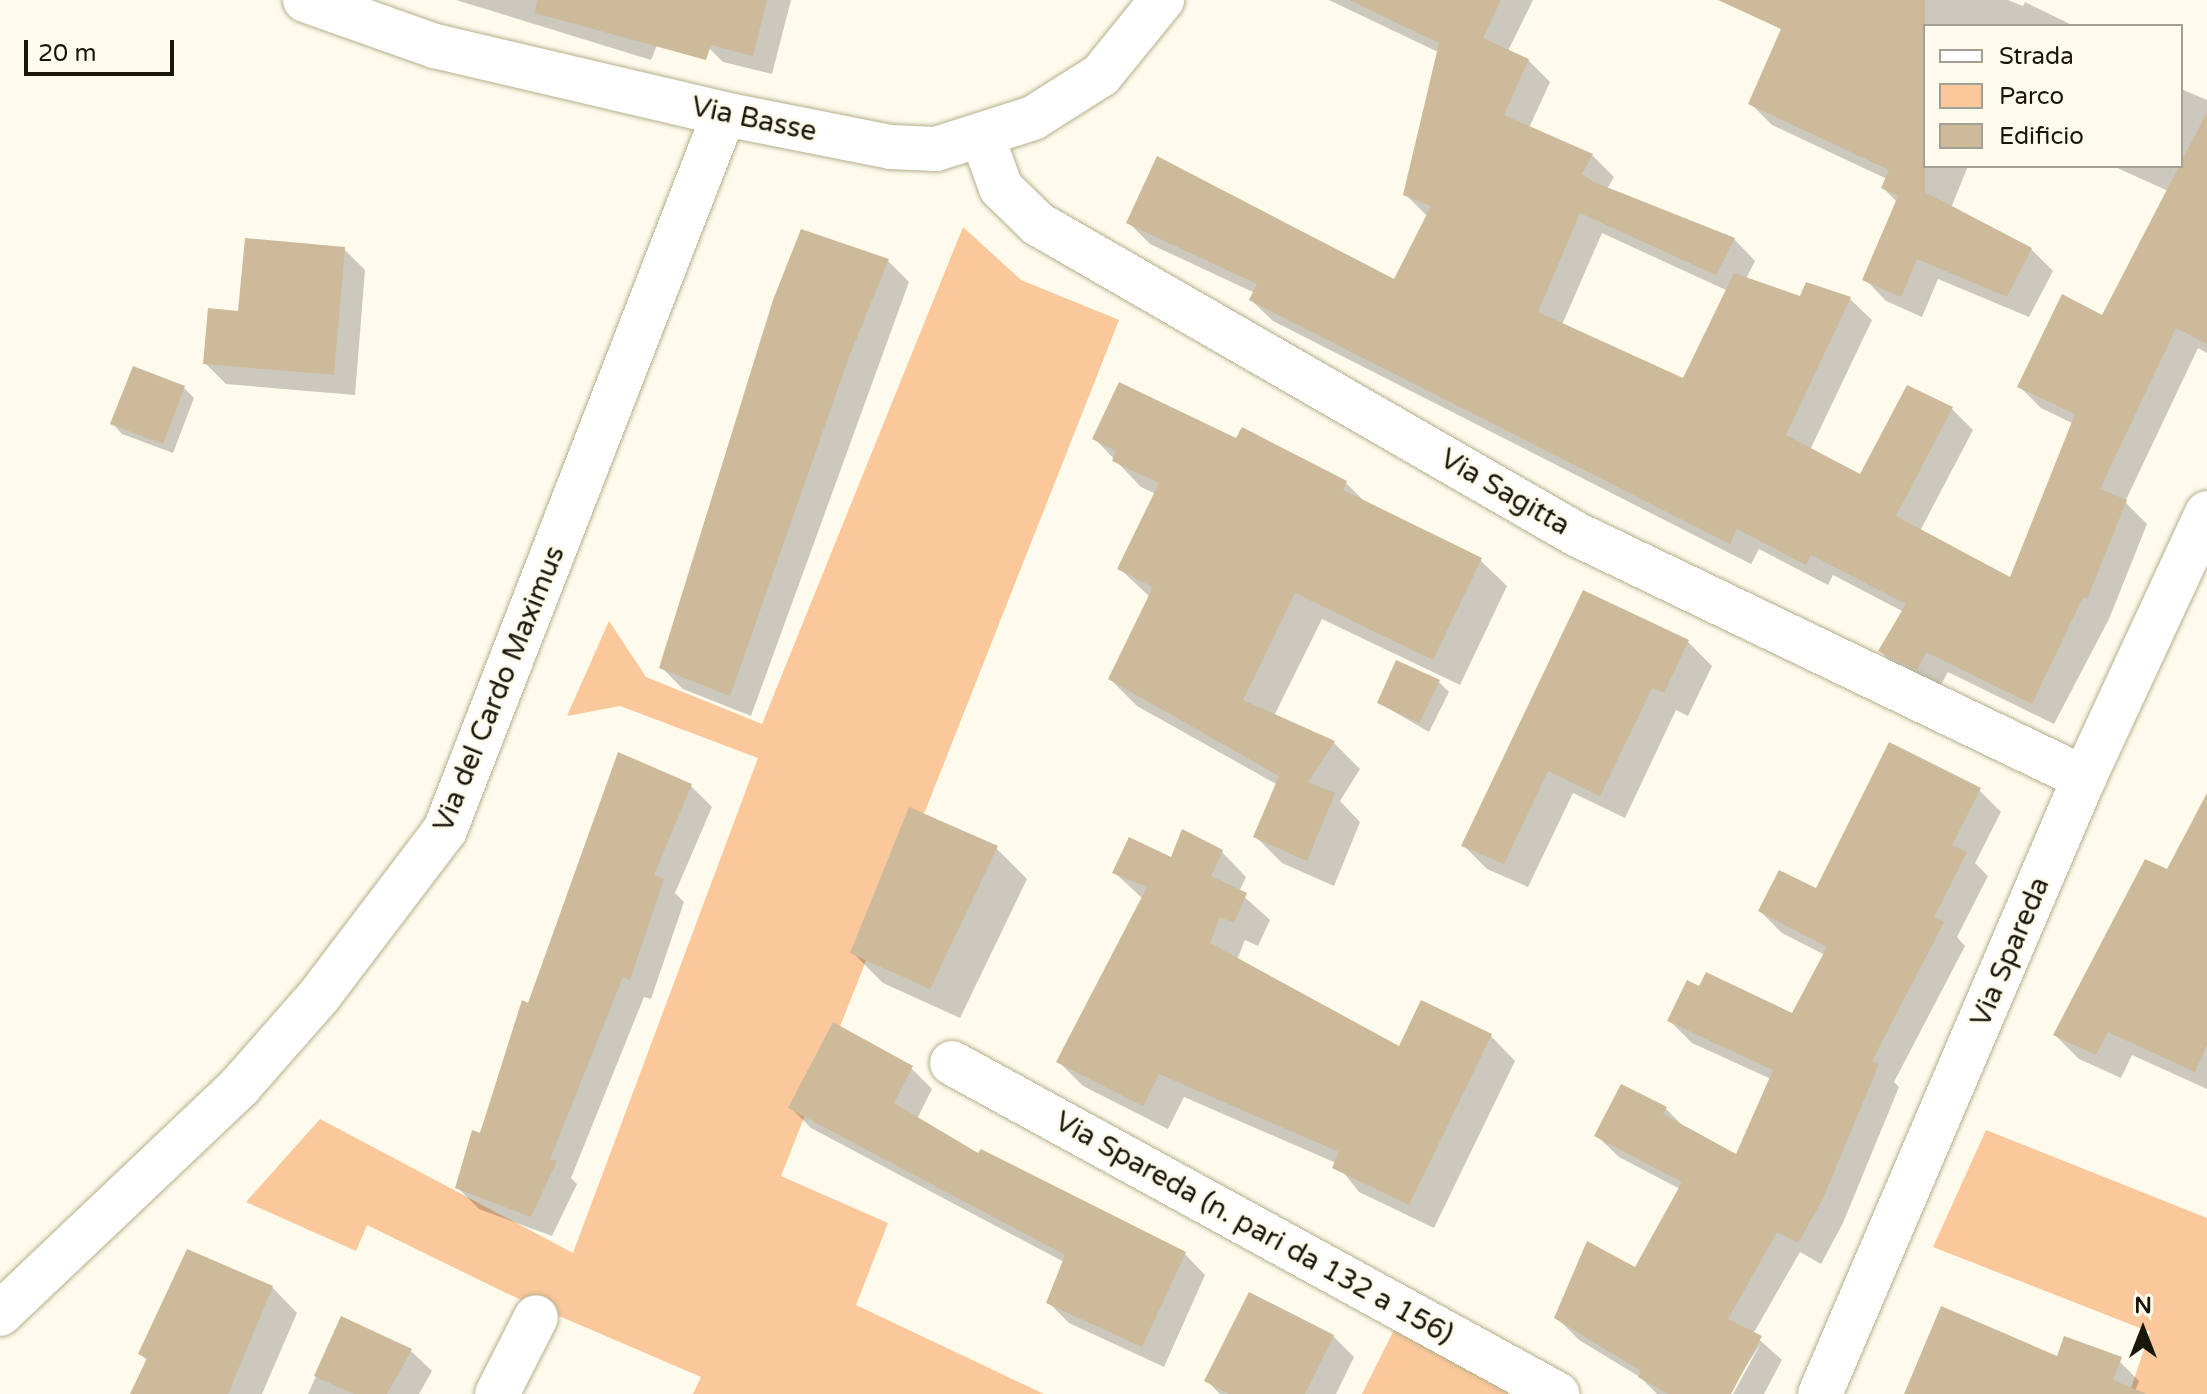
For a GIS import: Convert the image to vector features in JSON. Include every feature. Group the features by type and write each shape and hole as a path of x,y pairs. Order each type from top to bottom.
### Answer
{"street":[{"name":"Via Basse","path":"305,0 435,46 724,114 891,147 936,149 1033,118 1101,75 1162,0"},
{"name":"Via del Cardo Maximus","path":"0,1314 240,1086 319,996 445,830 724,114"},
{"name":"Via Sagitta","path":"982,136 1001,188 1038,224 1576,534 2084,778"},
{"name":"Via Spareda","path":"1820,1394 2084,778 2207,513"},
{"name":"Via Spareda (n. pari da 132 a 156)","path":"952,1063 1557,1394"},
{"path":"497,1394 536,1317"}],"green space":[{"path":"963,227 1021,280 1119,320 781,1176 888,1223 856,1305 1044,1394 693,1394 701,1377 508,1294 367,1225 356,1251 246,1202 320,1119 573,1253 758,758 620,706 567,716 609,621 646,677 762,724"},
{"path":"1986,1130 2207,1218 2207,1394 2129,1394 2150,1332 1933,1247"},
{"path":"1404,1310 1524,1394 1362,1394"}],"building":[{"path":"537,0 767,0 753,56 711,45 706,60 535,13"},
{"path":"1349,0 1501,0 1483,38 1529,59 1504,115 1593,154 1582,174 1594,182 1735,238 1716,275 1580,213 1538,312 1683,378 1734,273 1800,296 1806,282 1851,297 1786,435 1860,474 1907,385 1953,407 1896,516 2010,577 2075,414 2017,387 2062,294 2102,315 2178,168 2183,168 2183,158 2207,112 2207,344 2176,328 2100,489 2127,500 2087,599 2083,597 2032,704 1926,652 1917,670 1878,651 1906,604 1811,555 1806,565 1737,529 1730,544 1249,300 1257,284 1126,223 1157,156 1394,279 1431,206 1403,195 1439,43"},
{"path":"1718,0 1925,0 1925,192 2032,248 2007,297 1917,259 1901,297 1862,280 1898,196 1881,188 1889,170 1748,104 1781,29"},
{"path":"801,229 889,259 849,357 730,696 659,668 773,300"},
{"path":"245,238 345,247 334,375 203,364 208,308 238,311"},
{"path":"133,366 185,386 163,444 110,424"},
{"path":"1119,382 1236,438 1242,427 1347,481 1343,490 1482,558 1433,660 1295,593 1243,700 1335,741 1308,782 1335,793 1307,861 1253,837 1279,776 1108,679 1153,587 1117,569 1159,483 1112,461 1116,451 1092,439"},
{"path":"1583,590 1689,640 1664,693 1652,688 1600,796 1548,771 1504,864 1461,846"},
{"path":"1396,660 1440,680 1419,723 1377,703"},
{"path":"1889,742 1981,788 1952,845 1967,852 1934,917 1944,922 1872,1061 1879,1064 1822,1201 1798,1243 1777,1232 1728,1319 1762,1336 1731,1394 1668,1394 1638,1377 1641,1371 1554,1318 1587,1241 1635,1267 1682,1182 1594,1136 1621,1084 1667,1107 1663,1114 1736,1154 1773,1070 1667,1021 1687,980 1699,986 1706,972 1792,1013 1827,947 1758,911 1779,870 1816,888"},
{"path":"618,752 692,784 654,875 664,879 630,980 623,977 550,1159 557,1161 531,1217 455,1188 472,1130 480,1133 522,1000 528,1003"},
{"path":"2207,793 2207,1045 2195,1072 2108,1032 2096,1055 2053,1035 2145,859 2167,869"},
{"path":"909,807 998,846 930,989 850,953"},
{"path":"1182,829 1223,850 1211,876 1247,893 1234,923 1220,917 1210,943 1399,1046 1421,1000 1492,1034 1409,1205 1332,1168 1339,1152 1159,1074 1143,1106 1056,1062 1147,887 1112,873 1129,837 1171,857"},
{"path":"833,1022 913,1066 894,1103 978,1153 981,1149 1186,1252 1142,1347 1046,1303 1065,1255 788,1108"},
{"path":"187,1249 273,1286 228,1394 130,1394 147,1358 138,1354"},
{"path":"1249,1292 1334,1335 1305,1394 1229,1394 1204,1381"},
{"path":"1941,1306 2057,1356 2064,1336 2122,1357 2113,1380 2147,1394 1904,1394"},
{"path":"341,1316 412,1349 387,1394 354,1394 314,1376"}]}
